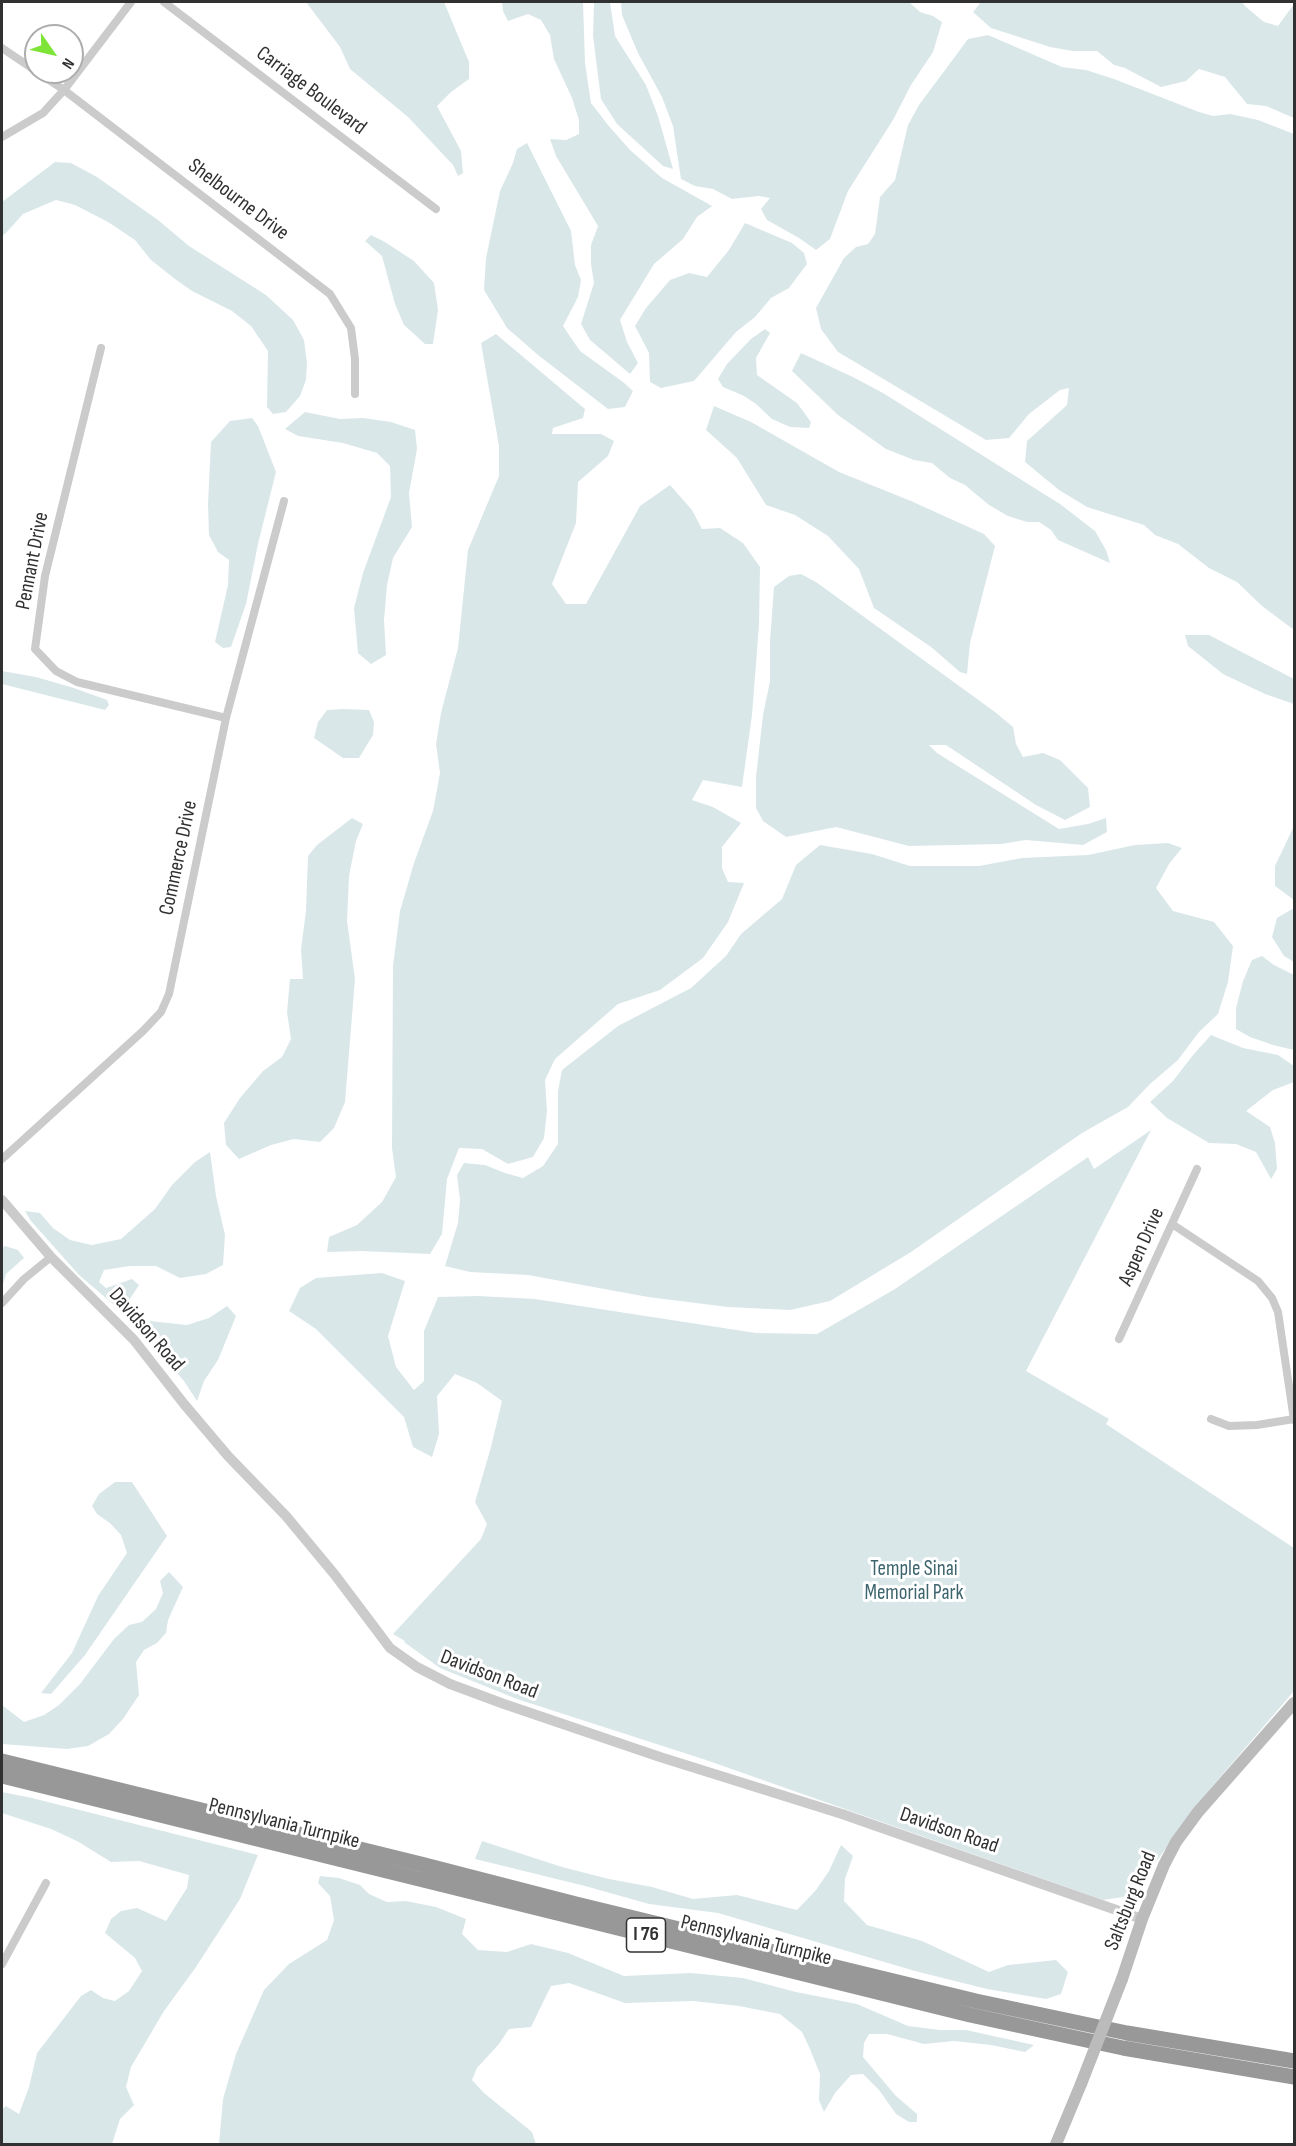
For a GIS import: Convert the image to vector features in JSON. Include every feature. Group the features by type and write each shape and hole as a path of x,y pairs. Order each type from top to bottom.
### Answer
{"highway":[{"name":"Pennsylvania Turnpike","path":"2,1761 976,2001 1127,2033 1294,2061"},
{"name":"Pennsylvania Turnpike","path":"2,1776 970,2015 1123,2048 1294,2077"}],"main road":[{"name":"Saltsburg Road","path":"1056,2145 1122,1979 1142,1919 1176,1842 1198,1812 1294,1703"}],"street":[{"path":"2,137 44,112 64,90 131,2"},
{"name":"Carriage Boulevard","path":"164,2 436,209"},
{"name":"Shelbourne Drive","path":"2,48 24,63"},
{"name":"Shelbourne Drive","path":"55,84 330,294 351,328 356,359 355,394"},
{"name":"Pennant Drive","path":"100,348 45,576 35,649 56,671 77,682 226,718"},
{"name":"Commerce Drive","path":"2,1159 161,1012 169,994 226,718 284,501"},
{"name":"Aspen Drive","path":"1119,1339 1197,1169"},
{"name":"Davidson Road","path":"2,1200 51,1257 134,1340 228,1456 286,1516 328,1566 390,1648 417,1667 450,1684 504,1704 660,1757 842,1814 1142,1919"},
{"path":"1172,1224 1258,1281 1272,1298 1278,1312 1294,1419 1257,1425 1229,1426 1211,1419"},
{"path":"2,1303 24,1279 51,1257"},
{"path":"2,1964 46,1883"}],"green space":[{"path":"306,2 444,2 469,62 469,79 437,106 461,151 463,173 458,176 453,165 408,117 350,69 340,47"},
{"path":"502,2 583,2 585,63 591,103 630,150 662,178 712,206 697,217 683,239 654,264 620,320 627,342 638,363 630,374 590,340 581,324 594,283 591,245 598,226 556,156 550,139 566,140 579,134 579,120 572,98 554,59 550,35 541,20 528,14 508,21"},
{"path":"594,2 610,2 615,36 646,85 658,116 673,169 663,166 617,124 601,99 593,36"},
{"path":"621,2 909,2 920,12 942,22 933,52 848,191 830,239 816,250 767,220 761,209 770,198 759,196 732,199 713,189 695,186 681,179 673,126 662,97 638,53 622,15"},
{"path":"981,2 1242,2 1264,22 1278,26 1294,4 1294,118 1266,106 1247,104 1225,77 1199,69 1186,81 1161,87 1125,68 1114,65 1097,51 1073,51 1050,47 991,28 973,12"},
{"path":"988,35 1062,67 1086,70 1114,79 1199,112 1213,116 1230,114 1258,120 1294,134 1294,630 1262,606 1237,582 1209,568 1178,544 1155,535 1144,525 1087,507 1059,490 1025,462 1027,441 1067,405 1069,388 1060,390 1029,414 1009,438 986,440 838,352 821,329 816,308 844,258 856,247 868,244 875,234 880,197 895,180 908,125 919,105 968,39"},
{"path":"527,143 571,231 575,265 581,280 578,297 563,326 580,351 633,391 625,407 608,409 538,355 507,328 484,290 486,258 500,191 517,149"},
{"path":"55,162 71,163 97,177 158,220 189,246 266,295 293,320 304,340 307,363 306,380 300,396 286,412 273,414 267,407 268,351 251,326 232,311 192,291 175,279 151,260 135,240 108,222 75,205 56,200 23,214 2,235 2,202"},
{"path":"745,223 792,243 804,253 807,264 789,288 771,298 755,317 736,332 694,381 661,388 650,382 649,353 635,326 646,308 670,280 689,273 707,277 729,250"},
{"path":"371,235 414,261 434,283 438,310 433,344 425,344 404,325 395,304 382,256 365,241"},
{"path":"765,329 770,333 756,358 757,375 797,403 811,422 809,428 790,427 772,419 744,396 723,387 718,379 727,364 751,339"},
{"path":"496,334 585,409 583,418 553,428 552,434 601,434 614,441 608,456 578,482 576,523 552,584 566,604 586,604 640,506 670,485 692,510 702,529 720,528 743,543 760,567 759,625 752,715 742,787 703,780 692,800 713,807 741,823 722,847 722,868 728,882 744,883 728,922 703,958 660,990 618,1004 555,1059 545,1080 547,1111 544,1138 533,1157 508,1164 482,1149 459,1148 447,1179 442,1234 430,1254 327,1252 329,1237 357,1225 382,1202 396,1177 392,1148 393,966 400,911 433,811 440,773 436,744 441,713 458,648 468,550 499,476 499,446 481,343"},
{"path":"801,353 883,393 1060,504 1095,531 1106,550 1110,563 1058,540 1051,530 1039,522 1027,522 1008,516 989,505 965,485 950,478 932,463 914,460 886,449 838,415 792,371"},
{"path":"714,406 751,422 839,472 984,534 995,546 970,643 967,674 960,672 931,647 874,608 859,569 828,536 795,515 766,505 737,458 706,430"},
{"path":"305,412 340,419 363,418 391,422 415,430 417,449 409,493 412,527 393,558 387,585 384,620 386,655 371,664 358,653 354,608 363,573 391,497 390,466 377,453 343,443 298,436 285,429"},
{"path":"252,418 258,426 276,472 246,604 231,647 223,648 215,642 228,585 229,560 218,552 209,535 211,442 230,421"},
{"path":"801,574 816,582 995,712 1013,727 1016,744 1023,757 1043,753 1060,760 1088,788 1090,807 1065,820 1036,805 946,745 929,745 937,753 1059,829 1106,818 1107,832 1083,845 1026,840 1001,844 909,846 836,827 786,837 763,821 756,808 756,777 763,715 770,681 774,587 789,576"},
{"path":"1185,635 1209,635 1294,679 1294,704 1265,694 1223,674 1188,646"},
{"path":"2,671 36,677 74,688 107,700 109,705 105,710 2,684"},
{"path":"327,710 369,710 374,722 373,735 359,758 343,758 314,738 318,722"},
{"path":"352,818 363,824 356,841 349,876 347,921 355,979 345,1102 334,1128 320,1142 294,1139 271,1145 239,1159 226,1145 224,1123 240,1098 263,1071 282,1057 291,1039 287,1012 290,979 303,979 301,949 306,911 308,856 317,845"},
{"path":"1294,826 1294,900 1275,886 1275,866"},
{"path":"1168,843 1182,848 1169,864 1156,888 1173,911 1214,922 1233,946 1228,982 1218,1014 1199,1032 1178,1060 1128,1107 1082,1133 911,1252 830,1301 790,1310 728,1307 648,1297 528,1275 470,1272 445,1266 458,1223 460,1200 457,1175 464,1163 485,1165 523,1178 543,1166 558,1144 558,1091 562,1070 618,1026 691,988 726,956 741,934 782,899 796,865 820,845 872,854 910,866 979,866 1022,858 1088,855 1135,845"},
{"path":"1292,909 1294,911 1294,962 1284,956 1272,937 1277,918"},
{"path":"1262,956 1294,975 1294,1050 1250,1037 1236,1029 1236,1008 1243,981 1252,960"},
{"path":"1211,1035 1243,1048 1278,1055 1294,1066 1294,1082 1273,1090 1246,1111 1270,1127 1275,1143 1277,1169 1271,1179 1256,1152 1236,1144 1209,1143 1167,1118 1150,1102 1173,1081"},
{"name":"Temple Sinai Memorial Park","path":"1151,1130 1026,1371 1109,1419 1106,1424 1294,1548 1294,1691 1199,1802 1146,1876 1123,1897 1103,1900 706,1760 517,1699 440,1668 393,1634 481,1539 487,1524 475,1502 502,1401 477,1383 455,1374 437,1396 439,1434 432,1457 413,1447 404,1417 316,1329 289,1311 300,1288 316,1278 382,1273 405,1281 388,1336 396,1367 414,1390 424,1381 424,1331 438,1297 478,1296 535,1299 756,1333 817,1334 895,1289 1088,1157 1094,1169"},
{"path":"210,1152 216,1196 225,1235 223,1265 206,1274 180,1278 156,1266 130,1266 104,1270 99,1282 106,1288 132,1279 139,1285 126,1305 113,1304 79,1275 31,1221 25,1211 40,1213 53,1228 70,1240 92,1245 121,1239 155,1209 172,1185 195,1162"},
{"path":"5,1246 18,1250 24,1258 6,1274 2,1288 2,1248"},
{"path":"227,1306 236,1316 218,1360 204,1381 197,1401 184,1381 143,1333 150,1321 187,1325 209,1318"},
{"path":"115,1482 132,1482 167,1536 85,1655 51,1694 41,1693 72,1653 98,1596 127,1553 121,1535 97,1514 92,1506 99,1494"},
{"path":"169,1572 183,1587 168,1620 166,1633 157,1643 144,1650 136,1662 139,1695 123,1719 109,1734 88,1746 67,1749 2,1744 2,1705 24,1722 44,1715 59,1705 80,1684 114,1639 129,1625 142,1622 156,1609 163,1593 160,1581"},
{"path":"2,1792 258,1855 240,1899 164,2011 131,2067 126,2087 134,2105 120,2119 112,2144 2,2144 2,2109 6,2106 19,2114 29,2087 37,2053 81,1996 91,1990 103,1998 115,2001 129,1991 142,1971 135,1958 105,1933 111,1919 121,1911 137,1908 166,1921 187,1888 189,1875 139,1861 111,1862 77,1841 51,1829 2,1813"},
{"path":"482,1841 562,1867 652,1887 693,1899 737,1895 797,1910 816,1890 829,1871 841,1845 853,1856 845,1879 844,1901 867,1925 922,1941 989,1972 1008,1965 1056,1960 1068,1972 1061,1994 1046,1999 987,1989 915,1971 718,1913 649,1904 475,1859"},
{"path":"320,1876 339,1878 360,1885 369,1894 387,1902 406,1901 436,1907 466,1919 462,1934 478,1950 507,1952 531,1944 568,1953 624,1976 691,1973 743,1978 796,1992 857,2004 908,2026 966,2030 1034,2045 1025,2052 954,2041 924,2044 887,2034 869,2034 864,2043 863,2057 896,2096 917,2114 917,2122 909,2122 896,2114 879,2090 863,2074 851,2075 835,2093 824,2112 819,2100 820,2074 810,2049 802,2032 780,2014 739,2006 693,2001 625,2003 569,1983 551,1986 531,2027 509,2029 477,2068 472,2080 484,2093 532,2132 536,2144 219,2144 223,2099 236,2054 264,1990 289,1964 327,1940 334,1920 330,1896 318,1883"}]}
